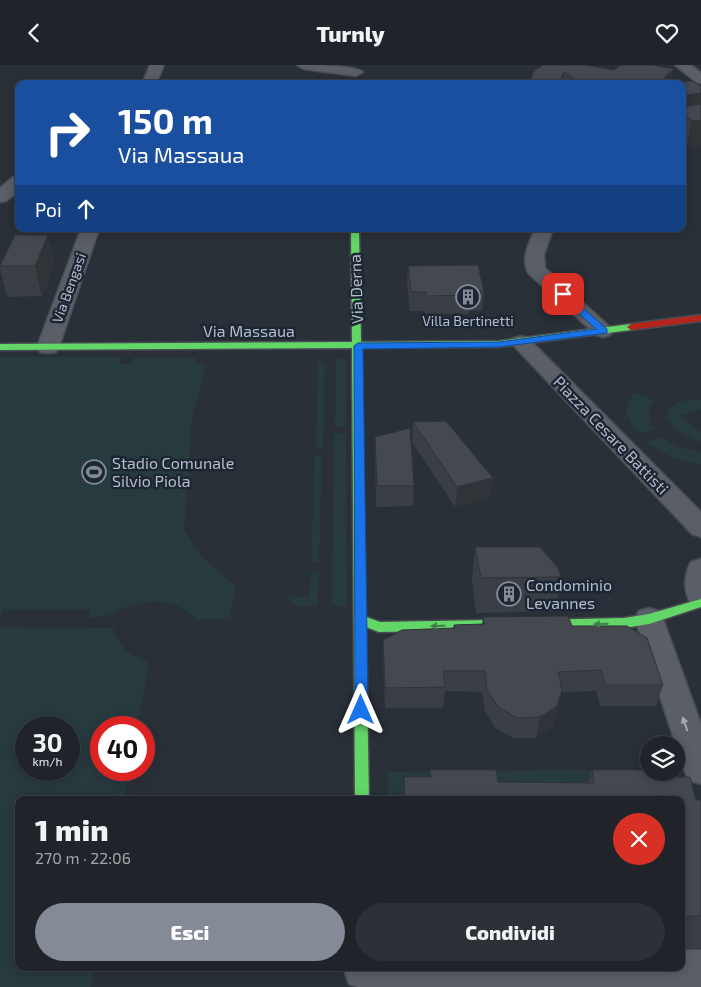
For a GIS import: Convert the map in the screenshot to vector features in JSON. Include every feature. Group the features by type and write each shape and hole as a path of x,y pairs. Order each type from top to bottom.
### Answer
{"street":[{"path":"151,80 157,65"},
{"path":"307,65 355,78 369,65"},
{"path":"682,65 701,79"},
{"path":"0,176 15,175"},
{"path":"0,197 15,184"},
{"name":"Via Bengasi","path":"48,347 89,232"},
{"name":"Via Derna","path":"355,232 358,346 362,796"},
{"path":"543,232 533,262 536,270 603,331"},
{"path":"510,343 701,318"},
{"name":"Via Massaua","path":"0,347 358,346 510,343"},
{"name":"Piazza Cesare Battisti","path":"510,343 701,528"},
{"path":"701,569 699,586 701,597"},
{"path":"521,625 624,623 649,619 701,603"},
{"path":"649,619 701,770"},
{"path":"361,620 380,627 502,625"},
{"path":"685,969 701,969"},
{"path":"363,975 588,971"}],"green space":[{"name":"Stadio Comunale Silvio Piola","path":"0,357 121,357 119,364 131,364 133,358 197,358 196,364 207,364 192,416 184,529 198,553 236,587 230,619 196,619 173,604 145,602 96,617 88,617 90,609 4,610 0,620"},
{"path":"318,359 325,364 323,449 316,450"},
{"path":"336,359 346,359 346,427 335,427"},
{"path":"635,393 654,400 649,414 655,429 640,434 627,414 628,404"},
{"path":"694,399 701,400 701,409 680,415 699,432 701,431 701,442 677,431 667,418 673,406 680,402"},
{"path":"334,433 346,433 347,606 332,606"},
{"path":"661,437 679,447 701,453 701,465 673,458 644,442"},
{"path":"315,456 322,456 319,562 311,563"},
{"path":"319,571 317,606 300,606 292,603 289,597 309,597 311,572"},
{"path":"0,627 113,628 126,650 149,663 139,716 90,716 90,781 127,781 125,796 15,796 15,971 94,971 91,987 0,987"},
{"path":"640,770 640,781 679,781 684,796 388,796 387,772"},
{"path":"685,798 696,833 685,809"}],"building":[{"path":"543,65 585,65 614,70 621,65 652,65 674,69 662,80 575,80 564,72 561,80 530,80 534,71"},
{"path":"692,81 701,86 701,93 686,95 686,82"},
{"path":"701,104 701,120 692,121 686,117 686,106"},
{"path":"15,235 48,235 35,266 0,266"},
{"path":"478,265 484,292 470,292 471,295 426,296 426,292 411,292 408,266"},
{"path":"446,421 493,478 457,487 413,422"},
{"path":"410,428 414,486 377,486 375,437"},
{"path":"475,547 540,547 558,568 561,577 481,578"},
{"path":"568,616 572,626 627,626 647,638 663,685 605,685 601,670 558,672 562,690 557,706 540,717 517,718 498,707 487,690 485,671 443,671 445,687 385,688 383,640 402,630 455,628 454,625 484,624 483,617"},
{"path":"430,770 496,770 498,782 594,783 592,770 640,770 640,781 685,781 685,777 690,777 696,800 701,800 701,916 685,916 685,796 405,796 404,777 431,777"}],"traffic: fast":[{"path":"355,232 362,796"},
{"path":"0,347 499,344 631,327"},
{"path":"534,625 624,623 649,619 701,603"},
{"path":"361,620 379,627 491,625"}],"traffic: jam":[{"path":"631,327 701,318"}],"place":[{"name":"Villa Bertinetti","path":"468,297"},
{"name":"Stadio Comunale Silvio Piola","path":"94,472"},
{"name":"Condominio Levannes","path":"509,594"}],"route":[{"path":"361,710 358,346 499,344 603,331 563,294"}]}
